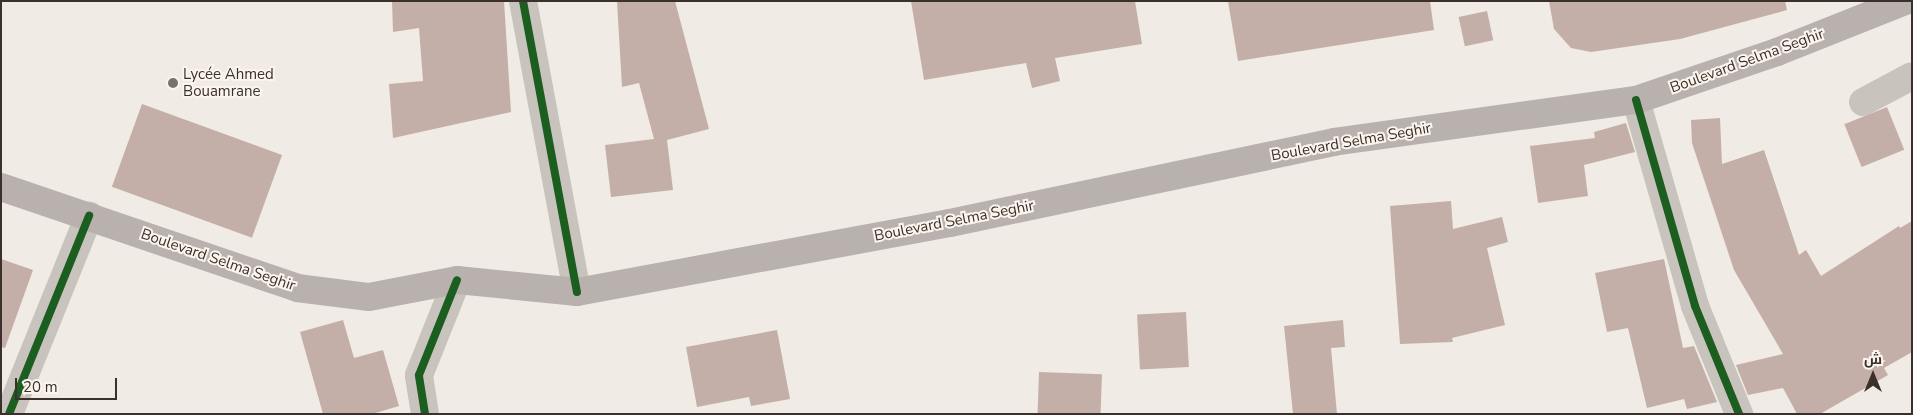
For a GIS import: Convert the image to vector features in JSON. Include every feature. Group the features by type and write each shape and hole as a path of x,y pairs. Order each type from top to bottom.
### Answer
{"main road":[{"name":"Boulevard Selma Seghir","path":"1,187 297,288 369,297 457,280 577,292 950,223 1333,142 1636,100 1777,52 1905,1"}],"street":[{"path":"523,1 577,292"},
{"path":"1863,102 1912,76"},
{"path":"1636,100 1695,306 1739,414"},
{"path":"9,414 89,216"},
{"path":"425,414 419,375 457,280"}],"building":[{"path":"392,1 504,1 511,112 393,138 389,84 423,81 419,28 393,32"},
{"path":"617,1 675,1 709,129 667,140 673,190 611,197 605,145 654,139 639,83 622,87"},
{"path":"911,1 1135,1 1142,44 1055,58 1060,81 1032,88 1026,63 924,80"},
{"path":"1228,1 1430,1 1434,30 1238,61"},
{"path":"1549,1 1785,1 1787,10 1680,39 1591,52 1571,48 1554,29"},
{"path":"1487,11 1493,40 1465,46 1459,17"},
{"path":"142,104 282,155 252,238 112,187"},
{"path":"1887,107 1904,150 1862,167 1844,124"},
{"path":"1720,118 1722,164 1764,150 1799,255 1806,250 1821,276 1899,226 1900,228 1912,221 1912,352 1884,368 1888,375 1820,414 1797,414 1783,388 1748,395 1736,365 1783,354 1734,270 1692,143 1691,120"},
{"path":"1626,123 1635,152 1584,165 1588,196 1538,203 1530,146 1595,138 1594,132"},
{"path":"1451,201 1453,229 1502,217 1508,242 1487,248 1505,325 1452,338 1453,342 1400,344 1390,206"},
{"path":"1,259 33,270 5,348 1,347"},
{"path":"1664,259 1683,348 1694,346 1717,402 1687,409 1684,399 1647,408 1628,328 1607,332 1595,273"},
{"path":"1186,312 1189,367 1140,369 1137,315"},
{"path":"343,320 354,358 383,350 399,406 372,414 323,414 300,332"},
{"path":"1343,320 1345,347 1331,348 1337,414 1293,414 1284,326"},
{"path":"777,330 790,399 751,406 749,397 697,407 686,347"},
{"path":"1039,372 1102,374 1101,414 1038,414"}],"cycle path":[{"path":"523,1 577,292"},
{"path":"1636,100 1695,306 1739,414"},
{"path":"9,414 89,216"},
{"path":"425,414 419,375 457,280"}],"place":[{"name":"Lycée Ahmed Bouamrane","path":"173,83"}]}
